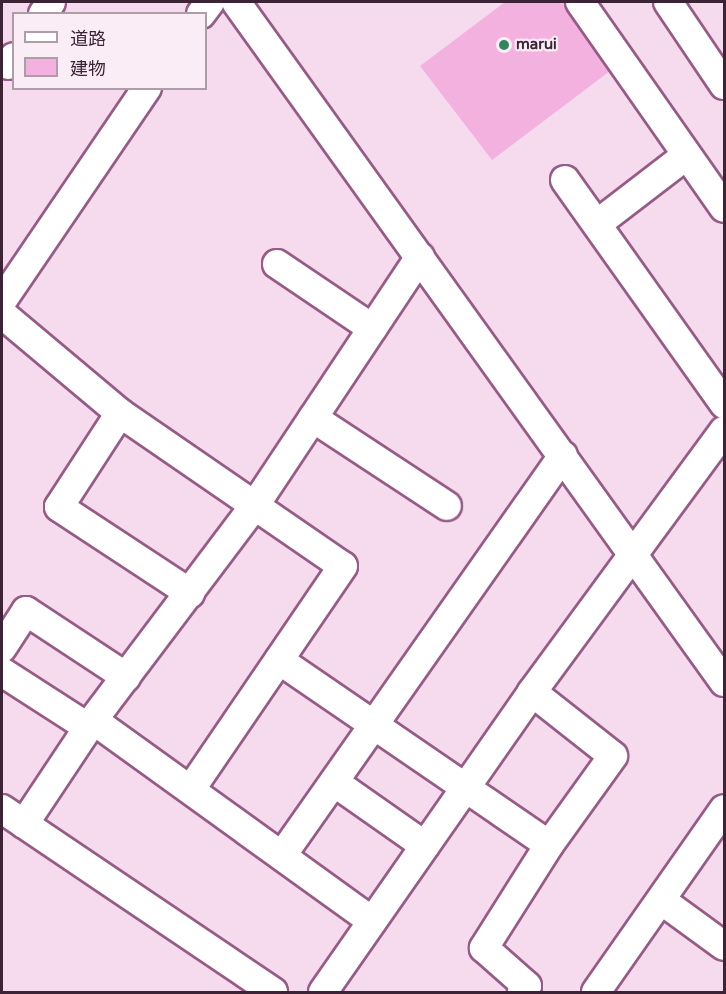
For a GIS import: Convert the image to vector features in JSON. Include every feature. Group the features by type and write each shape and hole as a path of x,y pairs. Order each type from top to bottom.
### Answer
{"street":[{"path":"236,2 724,681"},
{"path":"668,2 724,85"},
{"path":"590,5 724,208"},
{"path":"2,301 146,90"},
{"path":"597,224 687,155"},
{"path":"565,180 724,404"},
{"path":"273,993 13,817 91,724 255,505 420,257"},
{"path":"277,264 372,328"},
{"path":"2,314 120,413 343,566 191,789"},
{"path":"120,413 59,507 190,593"},
{"path":"313,418 447,506"},
{"path":"323,993 532,692 635,556 724,431"},
{"path":"283,854 563,456"},
{"path":"2,648 26,611 126,677"},
{"path":"279,660 464,789 549,845"},
{"path":"2,672 91,724 191,789 372,921"},
{"path":"522,993 527,986 484,948 549,845 613,756 532,692"},
{"path":"334,782 425,846"},
{"path":"596,993 724,809"},
{"path":"661,900 724,946"}],"building":[{"path":"505,2 563,2 614,68 492,160 420,66"}],"place":[{"name":"marui","path":"504,45"}]}
